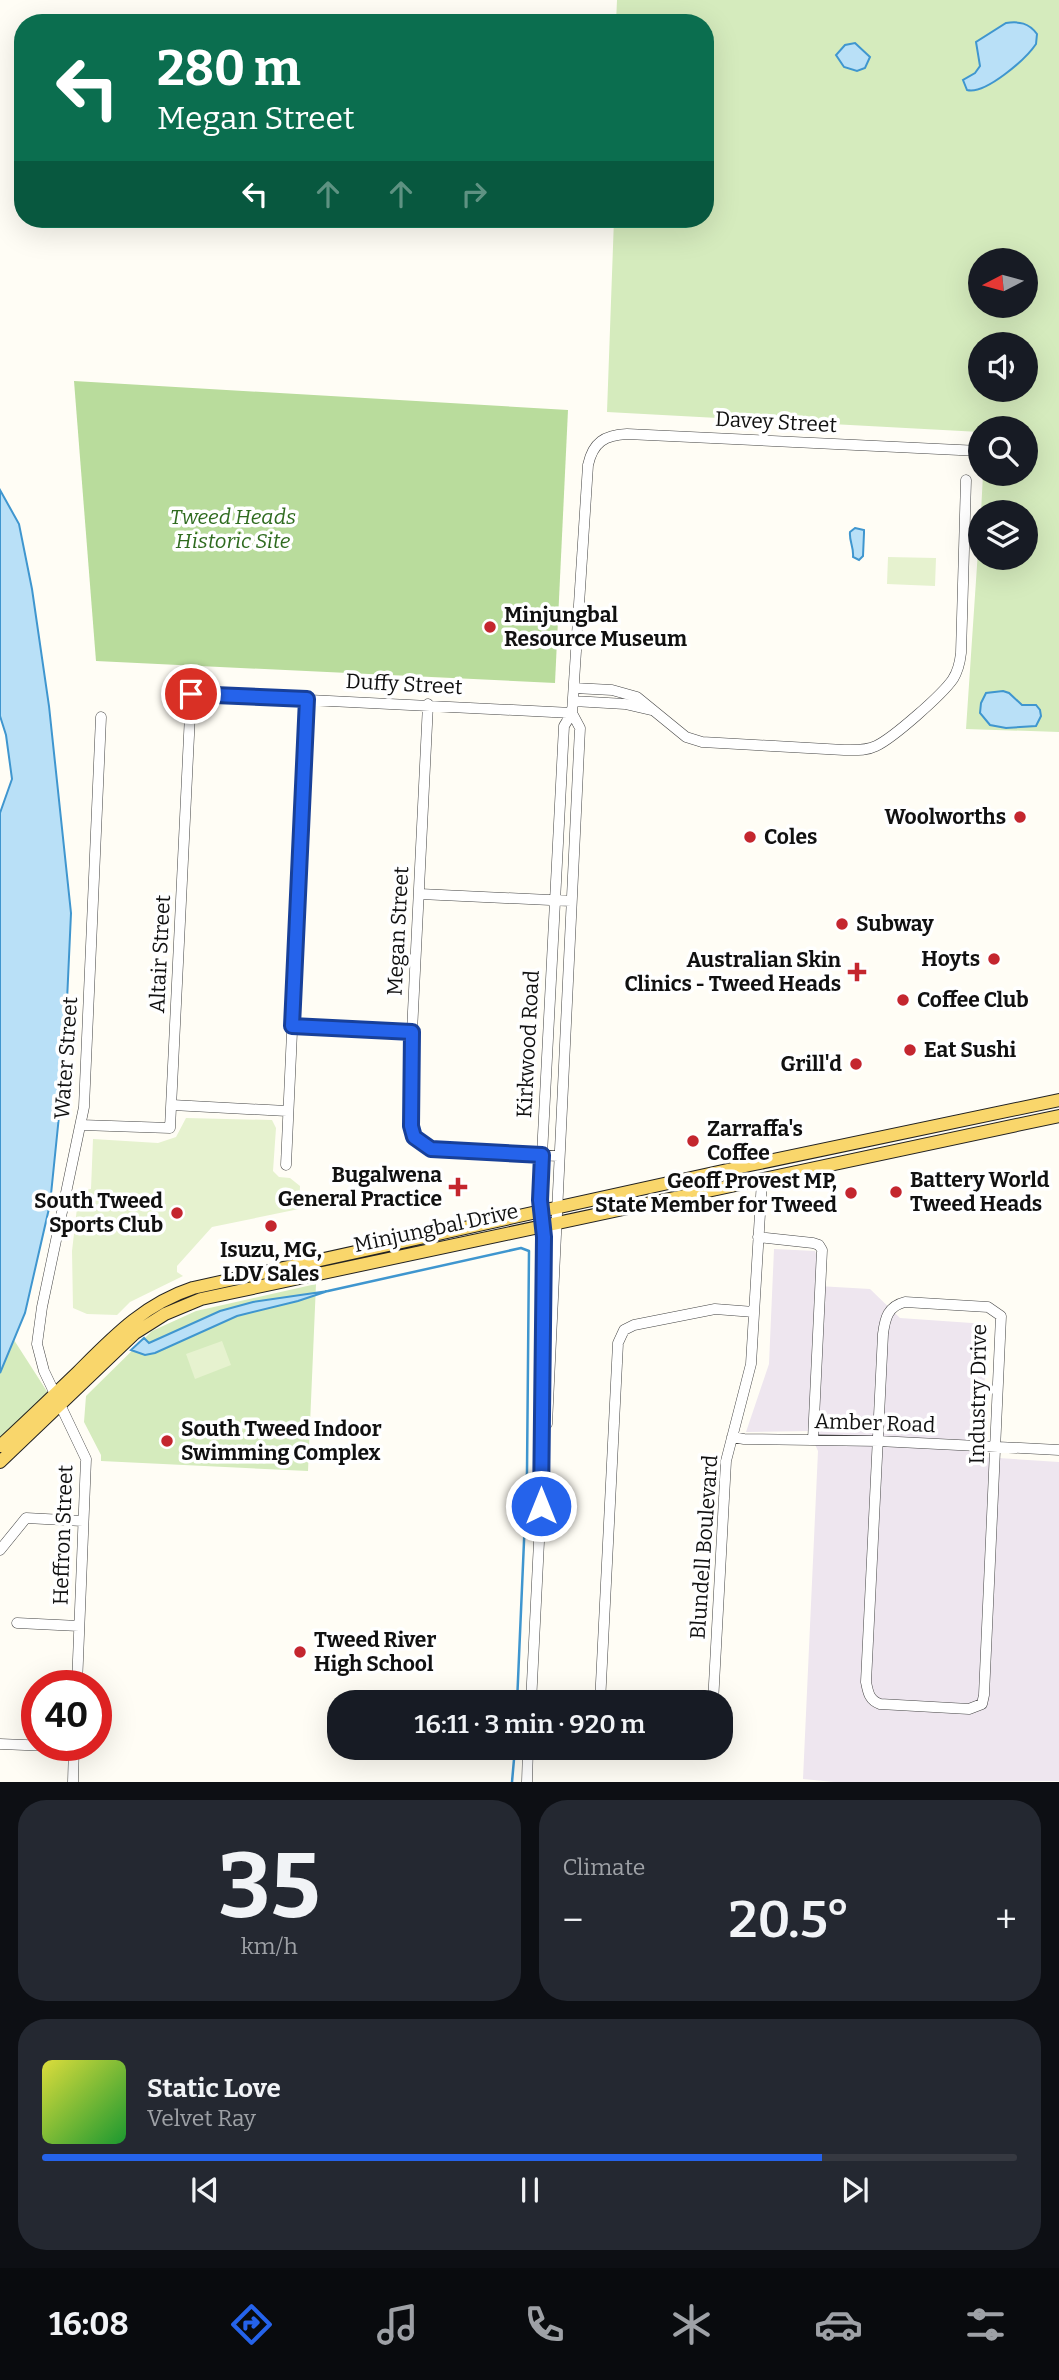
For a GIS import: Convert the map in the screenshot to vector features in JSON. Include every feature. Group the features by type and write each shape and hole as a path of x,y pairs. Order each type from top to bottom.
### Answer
{"main road":[{"name":"Minjungbal Drive","path":"0,1462 117,1332 139,1315 180,1293 223,1280 1059,1100"},
{"name":"Minjungbal Drive","path":"0,1446 135,1333 154,1320 189,1304 230,1292 1059,1116"},
{"path":"762,1180 764,1163"}],"street":[{"name":"Davey Street","path":"588,464 593,448 599,441 607,436 627,434 968,450"},
{"name":"Kirkwood Road","path":"549,1224 542,1211 542,1155 555,900 564,726 572,713 588,464"},
{"path":"574,688 627,693 642,700 687,737 702,742 863,750 875,747 945,688 954,678 959,665 967,480"},
{"name":"Duffy Street","path":"191,694 572,713"},
{"name":"Altair Street","path":"81,1125 170,1128 191,694"},
{"path":"286,1165 307,699"},
{"path":"573,701 625,704 651,710"},
{"name":"Megan Street","path":"428,704 412,1032 411,1126 414,1137 431,1149 558,1156"},
{"name":"Kirkwood Road","path":"532,1690 550,1367 549,1224 555,1208 580,728 572,713"},
{"name":"Water Street","path":"58,1399 39,1357 38,1331 81,1125 86,1070 101,717"},
{"path":"420,894 571,901"},
{"path":"292,1026 412,1032"},
{"path":"172,1105 287,1111"},
{"name":"Blundell Boulevard","path":"714,1690 726,1461 751,1364 762,1180"},
{"path":"758,1237 813,1243 819,1245 822,1250 813,1440"},
{"name":"Industry Drive","path":"905,1302 988,1307 1001,1316 984,1695 982,1704 969,1710 880,1704 873,1702 868,1694 866,1682 878,1441 885,1319 894,1306 905,1302"},
{"path":"601,1690 618,1343 624,1330 634,1325 715,1309 754,1312"},
{"name":"Heffron Street","path":"58,1399 86,1454 78,1670"},
{"name":"Amber Road","path":"732,1437 1059,1450"},
{"path":"0,1550 26,1518 83,1521"},
{"path":"17,1623 79,1626"},
{"path":"0,1744 21,1745"},
{"path":"527,1782 528,1760"},
{"path":"73,1782 74,1761"}],"shaded area":[{"path":"774,1249 815,1251 818,1260 818,1286 870,1289 900,1318 986,1324 983,1457 1059,1462 1059,1781 834,1782 803,1779 818,1451 809,1431 746,1432 769,1364"}],"green space":[{"path":"617,0 1059,0 1059,732 966,729 977,570 1038,570 1038,500 982,500 982,486 1038,486 1038,416 968,416 968,431 607,412 614,228 714,228 714,14 616,14"},
{"name":"Tweed Heads Historic Site","path":"74,381 568,410 555,683 96,661"},
{"path":"888,557 936,558 935,586 887,584"},
{"name":"South Tweed Sports Club","path":"186,1118 272,1120 276,1128 273,1171 279,1177 290,1178 300,1186 299,1209 212,1227 177,1266 177,1272 183,1276 130,1302 117,1315 87,1314 73,1308 72,1251 79,1191 91,1189 93,1139 158,1143 176,1137"},
{"path":"316,1284 308,1471 101,1461 101,1455 84,1422 86,1396 152,1331 196,1311"},
{"path":"14,1340 48,1393 0,1439 0,1373"},
{"path":"222,1341 231,1365 195,1379 186,1354"}],"water":[{"path":"1006,23 1031,27 1037,34 1036,44 1024,58 994,82 975,90 967,90 963,80 975,73 980,66 976,42"},
{"path":"855,43 870,57 865,68 857,71 844,67 836,55 845,45"},
{"path":"0,490 19,524 32,589 49,706 71,913 64,1067 50,1204 25,1313 0,1373 0,813 12,779 6,735 0,716"},
{"path":"855,528 864,530 863,556 859,560 853,557 850,538 850,532"},
{"path":"1003,691 1022,705 1036,705 1041,716 1036,726 1006,728 990,725 980,713 981,703 986,693"},
{"path":"328,1291 237,1316 155,1353 145,1355 131,1350 144,1338 149,1343 220,1311 253,1302"}],"waterway":[{"path":"328,1291 521,1248 529,1251 527,1472 518,1690"},
{"path":"512,1782 514,1760"}],"place":[{"name":"Minjungbal Resource Museum","path":"490,627"},
{"name":"Woolworths","path":"1020,817"},
{"name":"Coles","path":"750,837"},
{"name":"Subway","path":"842,924"},
{"name":"Hoyts","path":"994,959"},
{"name":"Australian Skin Clinics - Tweed Heads","path":"857,972"},
{"name":"Coffee Club","path":"903,1000"},
{"name":"Eat Sushi","path":"910,1050"},
{"name":"Grill'd","path":"856,1064"},
{"name":"Zarraffa's Coffee","path":"693,1141"},
{"name":"Bugalwena General Practice","path":"458,1187"},
{"name":"Battery World Tweed Heads","path":"896,1192"},
{"name":"Geoff Provest MP, State Member for Tweed","path":"851,1193"},
{"name":"South Tweed Sports Club","path":"177,1213"},
{"name":"Isuzu, MG, LDV Sales","path":"271,1226"},
{"name":"South Tweed Indoor Swimming Complex","path":"167,1441"},
{"name":"Tweed River High School","path":"300,1652"}],"route":[{"path":"191,694 307,699 292,1026 412,1032 411,1126 414,1137 431,1149 542,1155 540,1200 544,1237 541,1506"}]}
